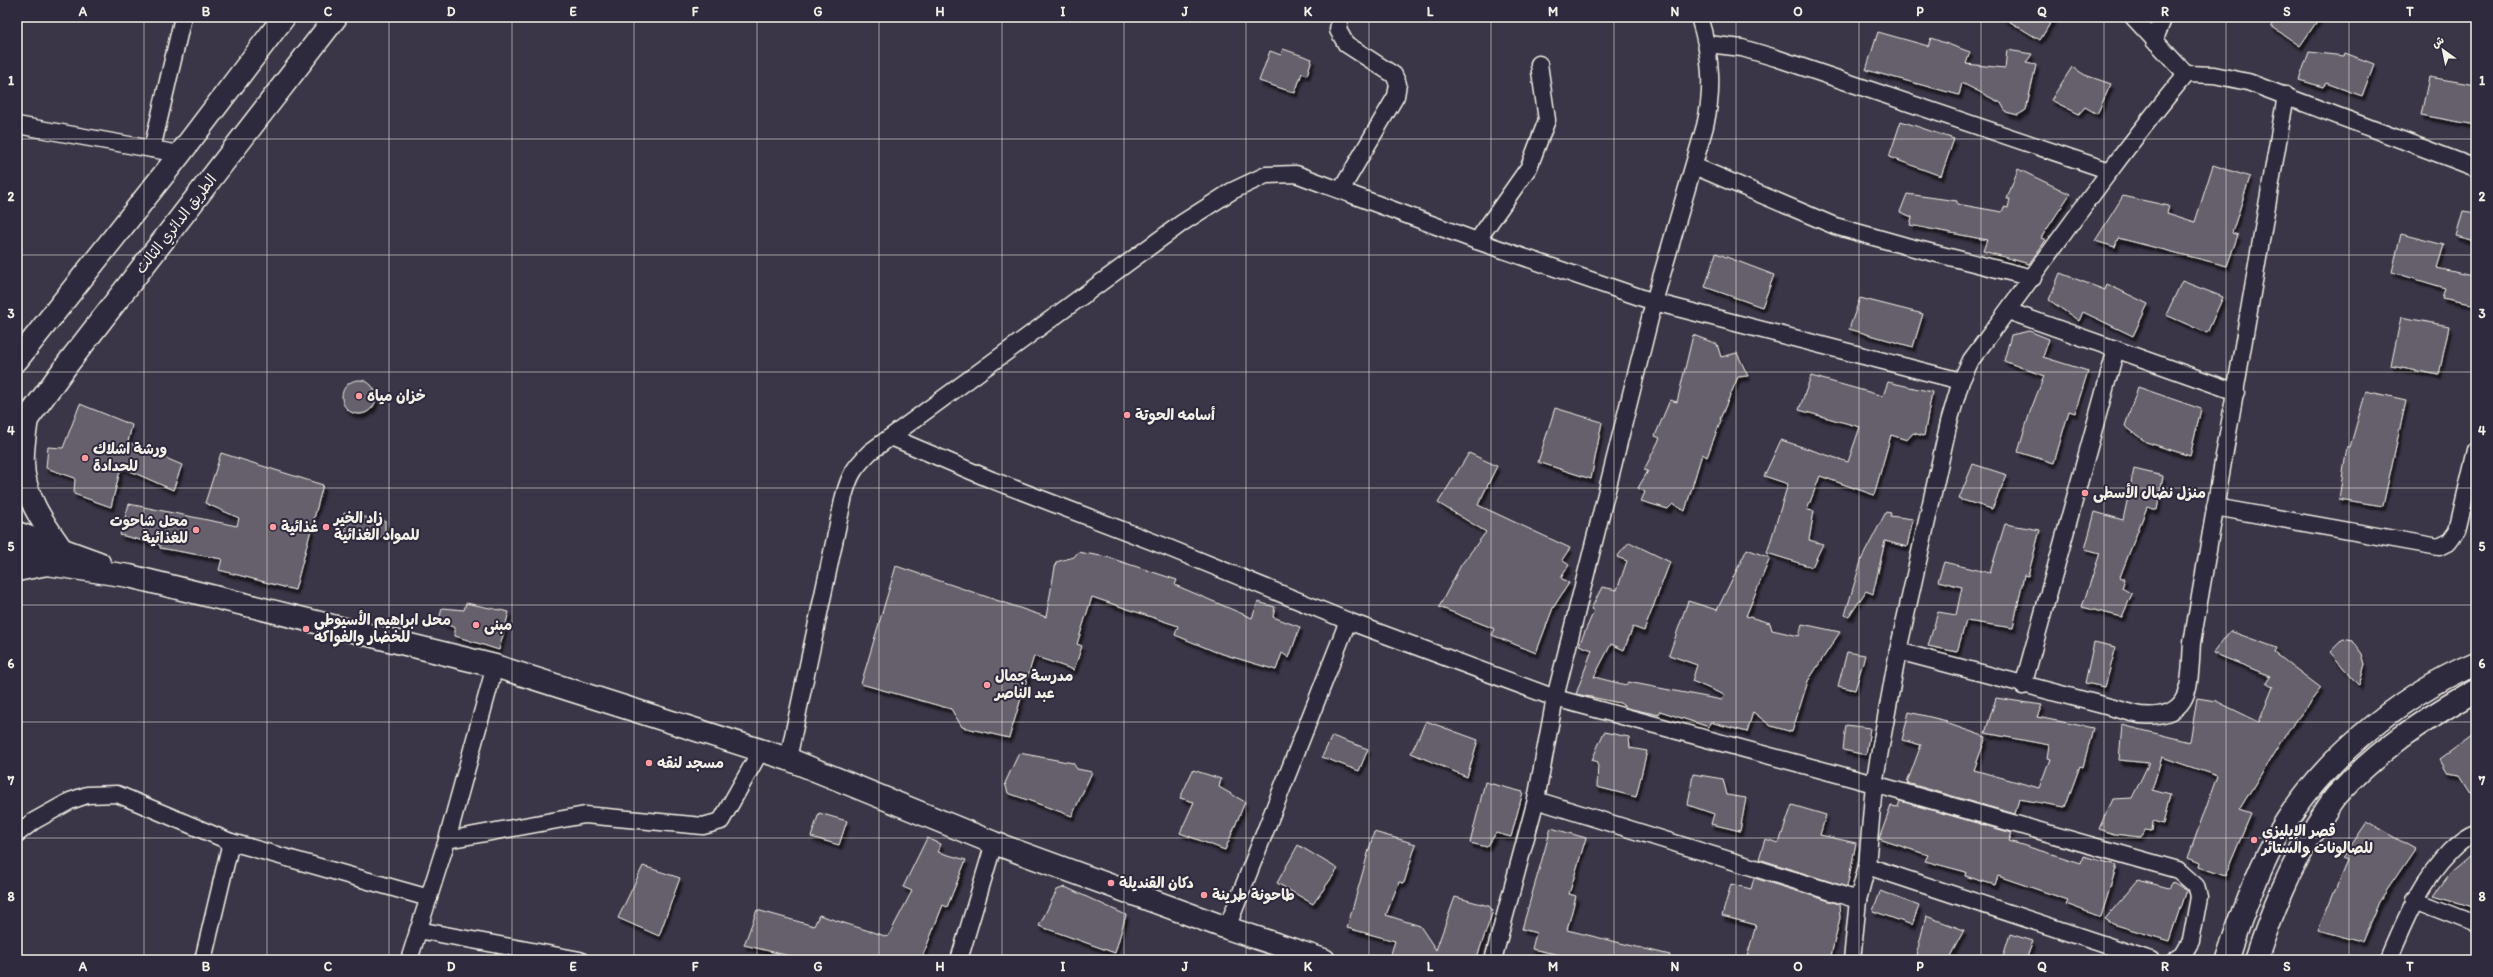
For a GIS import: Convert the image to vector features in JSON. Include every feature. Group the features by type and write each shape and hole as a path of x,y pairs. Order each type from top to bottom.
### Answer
{"main road":[{"path":"17,360 180,154 284,17"},
{"name":"الطريق الدائري الثالث","path":"22,426 336,17"},
{"path":"22,426 22,463 26,484 53,556"},
{"path":"17,533 53,556"},
{"path":"17,556 53,556 495,666 788,758 994,843 1227,928 1279,953 1324,960"},
{"path":"17,570 53,556"},
{"path":"2227,960 2247,898 2275,841 2312,785 2360,737 2402,705 2476,663"},
{"path":"2256,960 2272,910 2302,848 2336,796 2382,751 2425,719 2476,690"}],"street":[{"path":"152,149 183,17"},
{"path":"1340,17 1338,30 1346,44 1394,75 1398,84 1396,96 1341,190"},
{"path":"1492,960 1536,800 1555,698 1654,302 1711,102 1712,73 1708,44 1699,17"},
{"path":"2133,17 2186,74 2214,75 2248,82 2286,95 2476,168"},
{"path":"2154,40 2164,17"},
{"path":"1708,44 1742,48 1776,58 2110,171"},
{"path":"1477,241 1529,167 1547,120 1540,64"},
{"path":"1852,960 1858,900 1867,866 1874,784 1898,651 1928,509 1961,381 1971,360 2033,278 2110,171 2186,74"},
{"path":"1898,651 2023,686 2140,715 2155,716 2178,707 2186,698 2192,643 2286,95"},
{"path":"17,125 180,154"},
{"path":"1694,166 1835,226 1906,246 2033,278"},
{"path":"788,758 850,474 870,452 1182,223 1232,191 1266,175 1296,174 1477,241 1654,302 1961,381"},
{"path":"2008,311 2236,392"},
{"path":"2023,686 2116,349"},
{"path":"891,437 978,474 1164,546 1348,621 1555,698 1874,784 2178,870 2196,886 2199,897 2191,941 2183,955 2175,960"},
{"path":"2215,507 2439,547 2449,542 2456,531 2476,450"},
{"path":"1227,928 1348,621"},
{"path":"409,960 447,840 495,666"},
{"path":"447,840 585,815 703,826 721,821 761,750"},
{"path":"17,834 34,820 70,801 87,794 117,794 231,842 429,898"},
{"path":"1536,800 1858,900"},
{"path":"2388,960 2414,900 2434,869 2458,845 2476,833"},
{"path":"203,960 231,842"},
{"path":"959,960 994,843"},
{"path":"1867,866 2151,960"},
{"path":"2414,900 2476,924"},
{"path":"418,930 580,960"}],"building":[{"path":"2002,17 2054,17 2040,40"},
{"path":"2277,17 2320,17 2300,46 2271,26"},
{"path":"1878,32 1928,46 1931,38 1970,52 1966,64 2005,68 2007,50 2032,54 2026,63 2036,65 2026,110 2018,115 2006,112 2001,103 1962,83 1959,95 1866,70"},
{"path":"1283,49 1312,59 1307,75 1302,73 1295,93 1259,81 1270,51 1281,55"},
{"path":"2309,52 2344,56 2345,53 2374,64 2362,96 2326,83 2323,87 2299,80"},
{"path":"2072,67 2085,75 2111,84 2097,114 2085,107 2079,114 2051,100"},
{"path":"2429,77 2476,85 2476,125 2421,115"},
{"path":"1901,121 1954,139 1941,176 1889,157"},
{"path":"2213,165 2250,177 2232,233 2238,235 2227,266 2118,238 2115,247 2095,241 2123,196 2169,206 2167,213 2195,222"},
{"path":"2018,169 2070,194 2041,238 2046,240 2029,264 1983,251 1987,240 1910,225 1912,217 1900,212 1907,194 1957,201 1957,204 2002,212 2004,207 2008,208 2010,199 2007,199"},
{"path":"2463,211 2476,213 2476,241 2456,236"},
{"path":"2401,234 2444,245 2437,268 2476,277 2476,305 2442,298 2445,288 2392,272"},
{"path":"1716,253 1774,275 1762,307 1705,287"},
{"path":"2060,273 2105,290 2107,284 2148,304 2133,336 2083,312 2079,321 2049,300"},
{"path":"2182,281 2223,297 2207,333 2166,315"},
{"path":"1860,298 1923,314 1913,347 1849,329"},
{"path":"2401,317 2449,326 2439,375 2391,366"},
{"path":"2029,331 2049,339 2043,357 2088,371 2075,413 2069,411 2054,463 2018,452 2030,412 2044,376 2004,361 2011,335"},
{"path":"1693,335 1717,344 1721,357 1737,353 1748,376 1738,377 1720,419 1721,420 1707,457 1702,454 1685,511 1673,504 1668,509 1641,501 1645,492 1638,488 1648,471 1644,470 1660,438 1655,436 1670,400 1677,402"},
{"path":"1811,376 1883,396 1888,382 1932,392 1924,436 1913,433 1907,440 1891,435 1874,495 1820,476 1807,510 1814,511 1809,540 1823,544 1812,567 1767,553 1788,484 1764,476 1781,440 1848,462 1860,427 1799,410"},
{"name":"خزان مياه","path":"362,380 371,385 375,390 375,404 371,409 366,413 356,414 352,413 343,404 342,394 343,390 352,381"},
{"path":"2138,387 2201,409 2190,456 2146,442 2125,426"},
{"path":"2366,391 2406,400 2383,506 2339,499 2347,447 2350,447"},
{"name":"ورشة اشلاك للحدادة","path":"80,404 132,425 128,442 182,465 173,490 121,467 111,507 74,494 75,478 46,468 48,447 63,448"},
{"path":"1555,408 1602,422 1591,479 1538,462"},
{"path":"221,453 323,485 295,590 219,570 222,559 160,548 160,545 120,535 129,504 237,526 239,518 205,503"},
{"path":"1469,453 1497,466 1478,505 1570,548 1562,560 1569,565 1561,578 1569,583 1553,608 1536,653 1492,635 1495,629 1439,607 1461,565 1486,532 1438,503"},
{"path":"1973,464 2007,475 1992,509 1959,499"},
{"path":"2134,469 2163,476 2157,510 2147,507 2120,577 2125,579 2122,588 2132,594 2122,617 2082,607 2100,553 2085,549 2095,512 2123,520"},
{"path":"1886,512 1891,513 1890,516 1913,519 1907,547 1885,541 1873,594 1866,591 1849,617 1845,615 1862,558"},
{"path":"344,513 385,521 385,537 346,533"},
{"path":"2005,524 2040,530 2028,576 2024,575 2013,628 1966,621 1957,652 1928,646 1938,612 1956,615 1962,587 1938,581 1944,562 1990,573"},
{"path":"1629,542 1670,562 1644,631 1633,627 1624,650 1611,644 1594,677 1626,685 1628,682 1722,700 1724,695 1692,681 1697,665 1669,655 1688,601 1717,610 1747,549 1770,558 1746,616 1770,623 1772,630 1799,636 1802,624 1840,632 1808,681 1792,732 1771,726 1753,712 1747,732 1710,722 1709,727 1660,711 1659,715 1627,708 1620,703 1576,694 1592,650 1579,645 1594,611 1591,609 1602,587 1617,590 1627,561 1617,557"},
{"path":"1078,552 1107,557 1177,580 1175,585 1252,618 1258,602 1275,607 1273,617 1300,627 1289,658 1282,653 1276,670 1216,652 1175,635 1178,626 1092,597 1077,644 1082,646 1074,670 1034,656 1009,738 962,727 951,709 861,684 896,566 1046,617 1056,562 1074,557"},
{"name":"مبنى","path":"466,603 509,612 499,650 455,636 455,628 439,621 442,608 464,610"},
{"path":"2230,631 2277,648 2275,653 2321,688 2285,735 2239,810 2251,814 2225,876 2199,867 2200,863 2188,858 2217,776 2162,757 2152,790 2170,795 2163,824 2153,821 2152,831 2145,830 2140,837 2114,834 2099,829 2112,799 2132,798 2149,763 2119,760 2122,725 2190,742 2197,698 2216,701 2259,722 2273,687 2266,682 2270,676 2213,653"},
{"path":"2343,639 2353,641 2362,654 2365,664 2359,686 2330,652"},
{"path":"2094,642 2116,647 2105,687 2085,683"},
{"path":"1847,652 1865,655 1855,690 1838,686"},
{"path":"1996,698 2042,705 2037,717 2093,728 2083,767 2080,766 2065,807 2019,799 2015,814 1907,783 1921,745 1902,740 1909,712 1947,721 1946,723 1986,737 1974,770 2039,788 2050,759 2047,758 2049,745 1985,733"},
{"path":"1426,721 1478,740 1467,777 1411,753"},
{"path":"1846,725 1870,728 1866,755 1843,750"},
{"path":"1604,732 1629,737 1630,748 1647,751 1636,797 1597,787 1598,762 1592,760"},
{"path":"2476,733 2476,800 2460,775 2448,773 2440,759"},
{"path":"1332,736 1368,749 1359,771 1322,757"},
{"path":"1019,753 1073,763 1077,769 1092,772 1072,816 1008,793 1005,783"},
{"path":"1193,770 1221,779 1219,787 1245,802 1225,850 1180,833 1194,802 1180,798"},
{"path":"1693,774 1723,779 1727,795 1746,798 1740,831 1711,824 1714,814 1688,805"},
{"path":"1485,782 1523,792 1511,837 1496,833 1487,847 1470,843"},
{"path":"1900,801 2012,833 2009,841 2081,863 2083,856 2117,865 2101,917 2066,904 2068,900 1998,876 1995,885 1965,876 1966,872 1925,861 1928,855 1879,839 1891,806 1898,807"},
{"path":"1792,805 1826,815 1820,835 1856,843 1847,887 1759,859 1765,839 1779,843"},
{"path":"819,813 847,821 839,845 811,837"},
{"path":"2367,822 2415,849 2379,902 2362,942 2318,930 2347,861 2342,859"},
{"path":"1551,828 1586,838 1569,894 1576,896 1567,930 1670,955 1669,960 1558,960 1560,955 1532,949 1536,933 1522,929"},
{"path":"1374,832 1416,844 1404,883 1399,882 1386,915 1420,926 1436,950 1455,897 1489,906 1493,911 1476,960 1389,960 1395,941 1347,928"},
{"path":"927,838 941,844 938,852 966,860 947,907 943,905 921,960 806,960 744,945 757,910 814,926 819,915 888,937 912,891 903,887"},
{"path":"1298,845 1338,869 1313,904 1277,883"},
{"path":"2476,851 2476,908 2434,895 2451,872"},
{"path":"643,866 680,878 659,936 618,918"},
{"path":"1754,878 1839,904 1840,918 1830,960 1746,960 1756,925 1722,916 1731,884 1751,889"},
{"path":"2138,880 2169,888 2173,882 2186,890 2169,941 2113,924 2105,919"},
{"path":"1065,887 1126,915 1115,953 1039,926 1057,890"},
{"path":"1880,891 1919,906 1912,925 1873,911"},
{"path":"1926,916 1964,930 1948,960 1915,960"},
{"path":"2010,934 2033,941 2026,960 2002,960"}],"place":[{"name":"خزان مياه","path":"359,396"},
{"name":"أسامه الحوتة","path":"1127,415"},
{"name":"ورشة اشلاك للحدادة","path":"85,458"},
{"name":"منزل نضال الأسطى","path":"2085,493"},
{"name":"غذائية","path":"273,527"},
{"name":"زاد الخير للمواد الغذائية","path":"326,527"},
{"name":"محل شاحوت للغذائية","path":"196,530"},
{"name":"مبنى","path":"476,625"},
{"name":"محل ابراهيم الأسيوطي للخضار والفواكه","path":"306,629"},
{"name":"مدرسة جمال عبد الناصر","path":"987,685"},
{"name":"مسجد لنقه","path":"649,763"},
{"name":"قصر الإيليزي للصالونات والستائر","path":"2254,840"},
{"name":"دكان القنديلة","path":"1111,883"},
{"name":"طاحونة طرينة","path":"1204,895"}]}
